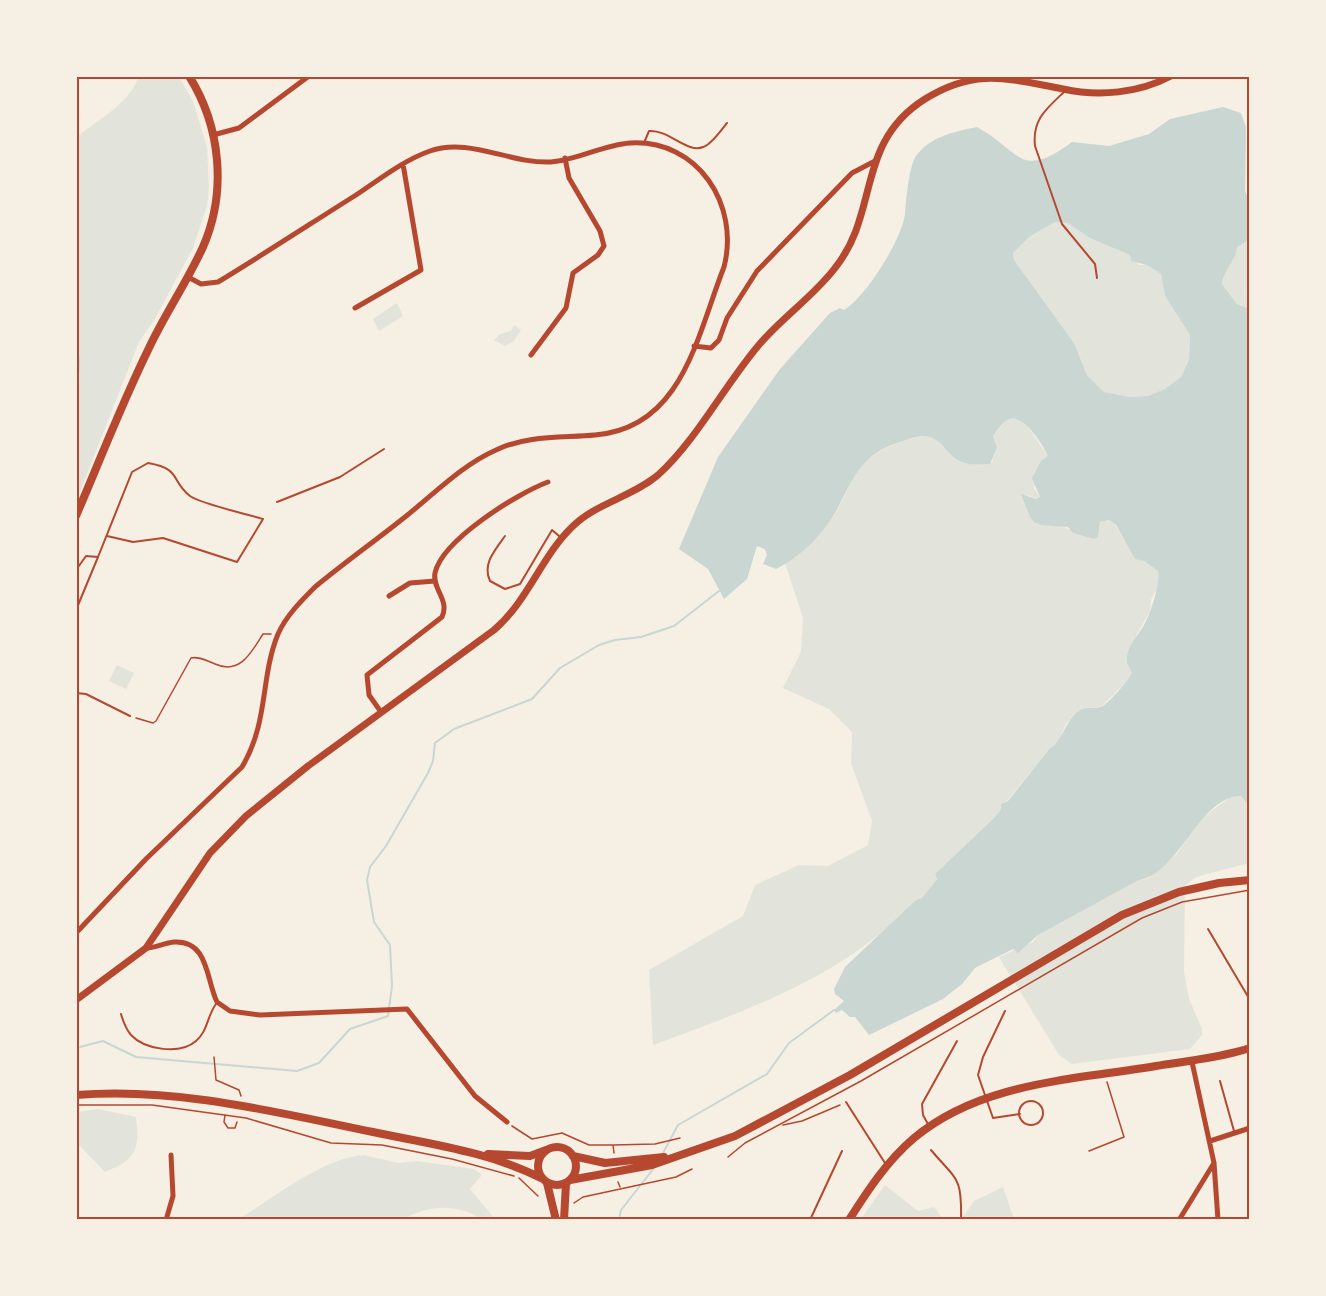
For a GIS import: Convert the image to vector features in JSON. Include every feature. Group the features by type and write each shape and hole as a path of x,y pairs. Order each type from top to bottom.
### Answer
{"main road":[{"path":"76,516 143,360 204,245 216,202 218,169 213,135 203,102 189,76"},
{"path":"76,1095 173,1094 472,1154 519,1167 545,1181 558,1185 636,1168 735,1136 804,1101 1122,915 1179,892 1250,879"},
{"path":"849,1220 887,1165 929,1126 986,1097 1014,1089 1192,1062 1250,1048"},
{"path":"472,1154 530,1156 559,1147 573,1156 605,1163 676,1156"},
{"path":"548,1150 538,1164 556,1220"},
{"path":"564,1220 568,1182 576,1168 573,1156"}],"street":[{"path":"213,135 239,128 309,76"},
{"path":"76,1000 146,948 210,853 235,825 267,797 503,622 528,592 562,538 581,519 643,486 668,466 758,346 834,269 851,241 880,145 895,124 926,99 942,90 977,78 1004,77 1066,90 1128,91 1153,86 1171,76"},
{"path":"76,933 146,859 242,767 253,747 262,718 278,636 294,609 315,587 485,456 524,441 618,431 652,414 679,383 727,254 724,209 714,186 698,167 664,147 644,143 608,147 552,162 522,159 455,146 435,149 403,164 218,282 201,284 188,277"},
{"path":"531,355 566,308 573,273 598,255 604,246 600,231 569,178 565,158"},
{"path":"694,346 711,348 719,340 727,318 746,285 770,256 810,219 852,173 875,161"},
{"path":"355,308 421,270 403,164"},
{"path":"381,712 369,695 367,675 442,617 445,611 443,598 435,581 437,567 443,558 474,527 532,488 548,482"},
{"path":"389,596 410,583 435,581"},
{"path":"146,948 172,942 196,948 206,963 218,1002 230,1011 247,1014 407,1009 475,1096 507,1122"},
{"path":"1192,1062 1214,1163 1218,1220"},
{"path":"1210,1141 1250,1128"},
{"path":"166,1220 173,1196 171,1155"},
{"path":"1179,1220 1214,1163"}],"lane":[{"path":"1066,90 1041,113 1036,124 1034,134 1037,159 1062,224 1095,264 1097,278"},
{"path":"644,143 649,131 658,130 696,149 705,147 727,123"},
{"path":"277,502 340,477 384,449"},
{"path":"76,610 132,472 148,463 167,468 174,473 190,496 263,519 240,560 234,562 163,538 134,542 107,536"},
{"path":"505,536 490,558 487,571 490,581 505,590 520,584 552,530 562,538"},
{"path":"76,570 86,556 98,557"},
{"path":"76,693 86,694 130,716"},
{"path":"1208,929 1250,1000"},
{"path":"121,1014 130,1034 141,1043 166,1049 180,1048 191,1045 204,1033 218,1002"},
{"path":"1005,1011 979,1068 980,1084 993,1119 1020,1114"},
{"path":"929,1126 923,1115 922,1104 957,1041"},
{"path":"1220,1081 1235,1134"},
{"path":"1031,1101 1038,1103 1043,1113 1041,1120 1030,1125 1023,1121 1020,1114 1021,1107 1031,1101"},
{"path":"846,1102 887,1165"},
{"path":"931,1150 958,1181 962,1194 961,1220"},
{"path":"810,1220 842,1151"}],"path":[{"path":"130,716 153,723 191,657 200,658 221,667 239,665 246,660 263,634 266,632 278,636"},
{"path":"728,1157 745,1143 783,1125 1142,918 1204,897 1250,890"},
{"path":"214,1057 216,1080 239,1090 242,1097"},
{"path":"1089,1151 1124,1137 1105,1075"},
{"path":"783,1125 802,1122 846,1102"},
{"path":"76,1105 144,1105 246,1118 331,1143 382,1145 452,1159 518,1178 538,1196"},
{"path":"225,1115 224,1122 228,1128 235,1128 237,1122"},
{"path":"507,1122 525,1137 532,1139 553,1132 562,1133 589,1146 655,1144 680,1138"},
{"path":"613,1145 615,1156"},
{"path":"575,1200 676,1177 692,1169"},
{"path":"618,1182 620,1188"}],"shaded area":[{"path":"138,77 179,77 193,101 207,147 209,187 207,206 193,248 156,317 139,342 77,499 77,137 121,103"},
{"path":"1223,107 1241,113 1246,127 1245,191 1249,200 1249,240 1237,247 1222,284 1237,304 1249,309 1249,806 1241,796 1226,799 1213,808 1166,864 1153,874 1038,935 1018,953 1013,949 975,968 962,984 943,999 869,1035 855,1017 850,1017 842,1010 836,1013 834,1010 844,1001 835,994 834,989 845,967 916,900 922,898 937,879 935,874 995,817 1001,809 1001,804 1008,801 1058,741 1072,718 1082,709 1099,708 1104,705 1127,681 1132,673 1127,663 1128,652 1151,610 1158,584 1158,571 1144,561 1135,559 1116,525 1109,520 1100,522 1098,537 1094,539 1073,533 1068,527 1041,525 1034,522 1021,494 1036,499 1040,497 1032,478 1041,461 1048,456 1032,431 1014,418 1005,422 993,436 997,448 990,464 962,462 953,457 938,441 929,437 914,437 884,448 872,456 855,475 828,524 811,544 776,569 763,564 767,555 765,549 757,546 747,579 724,599 708,569 679,549 718,457 780,369 830,313 840,308 844,310 853,303 882,266 902,225 911,167 922,149 943,136 977,127 1012,153 1030,161 1055,154 1072,142 1109,146 1149,134 1170,119","holes":["1055,222 1068,223 1090,238 1130,255 1131,261 1147,265 1161,274 1165,296 1190,335 1189,360 1181,377 1165,389 1148,396 1130,397 1104,392 1087,375 1074,343 1014,260 1013,253 1029,237"]},
{"path":"1055,222 1068,223 1091,238 1130,255 1139,265 1147,265 1161,274 1165,296 1190,335 1189,360 1181,377 1165,389 1148,396 1130,397 1104,392 1087,375 1074,343 1014,260 1013,253 1029,237"},
{"path":"1249,240 1247,264 1249,268 1249,309 1237,304 1222,284 1237,247"},
{"path":"397,303 403,316 379,331 373,319"},
{"path":"514,325 521,330 514,341 505,346 494,340 500,334 511,331"},
{"path":"76,342 80,361 77,413"},
{"path":"1014,417 1023,420 1048,456 1034,488 1040,497 1036,499 1028,495 1025,502 1030,517 1094,539 1098,537 1100,522 1109,520 1115,525 1135,558 1144,561 1158,571 1159,584 1151,600 1150,611 1136,636 1132,676 1101,707 1082,709 1066,724 1058,742 1050,748 1007,801 1001,804 1001,809 995,817 935,874 937,879 922,898 916,900 888,927 859,950 794,988 760,1004 653,1045 649,970 743,916 755,885 799,865 828,866 868,845 872,821 851,763 852,732 829,709 783,688 801,652 803,618 785,563 812,542 826,527 857,473 875,454 890,446 924,436 939,441 950,454 992,462 997,448 993,436 1007,419"},
{"path":"117,665 134,673 126,689 109,681"},
{"path":"1231,796 1241,796 1249,806 1249,863 1196,877 1185,886 1184,972 1189,999 1202,1029 1202,1035 1190,1049 1072,1064 1059,1055 999,957 1033,942 1038,935 1139,880 1147,879 1178,853 1195,824"},
{"path":"98,1109 136,1117 137,1138 134,1152 123,1163 105,1172 77,1143 77,1112"},
{"path":"364,1155 398,1163 417,1161 474,1169 482,1175 470,1189 495,1219 476,1219 475,1215 466,1211 439,1208 421,1211 404,1219 239,1219 315,1171 332,1163"},
{"path":"885,1185 918,1211 934,1207 943,1219 861,1219"},
{"path":"1003,1187 1014,1219 961,1220 974,1201"}],"waterway":[{"path":"76,1048 103,1041 136,1057 297,1071 319,1063 350,1029 388,1016 392,986 390,945 374,922 367,880 370,867 386,846 428,773 433,761 435,743 454,729 532,699 560,668 599,645 615,640 641,637 674,626 719,591"},
{"path":"663,1153 678,1125 767,1074 789,1043 834,1010"},
{"path":"619,1220 621,1210 654,1168"}]}
